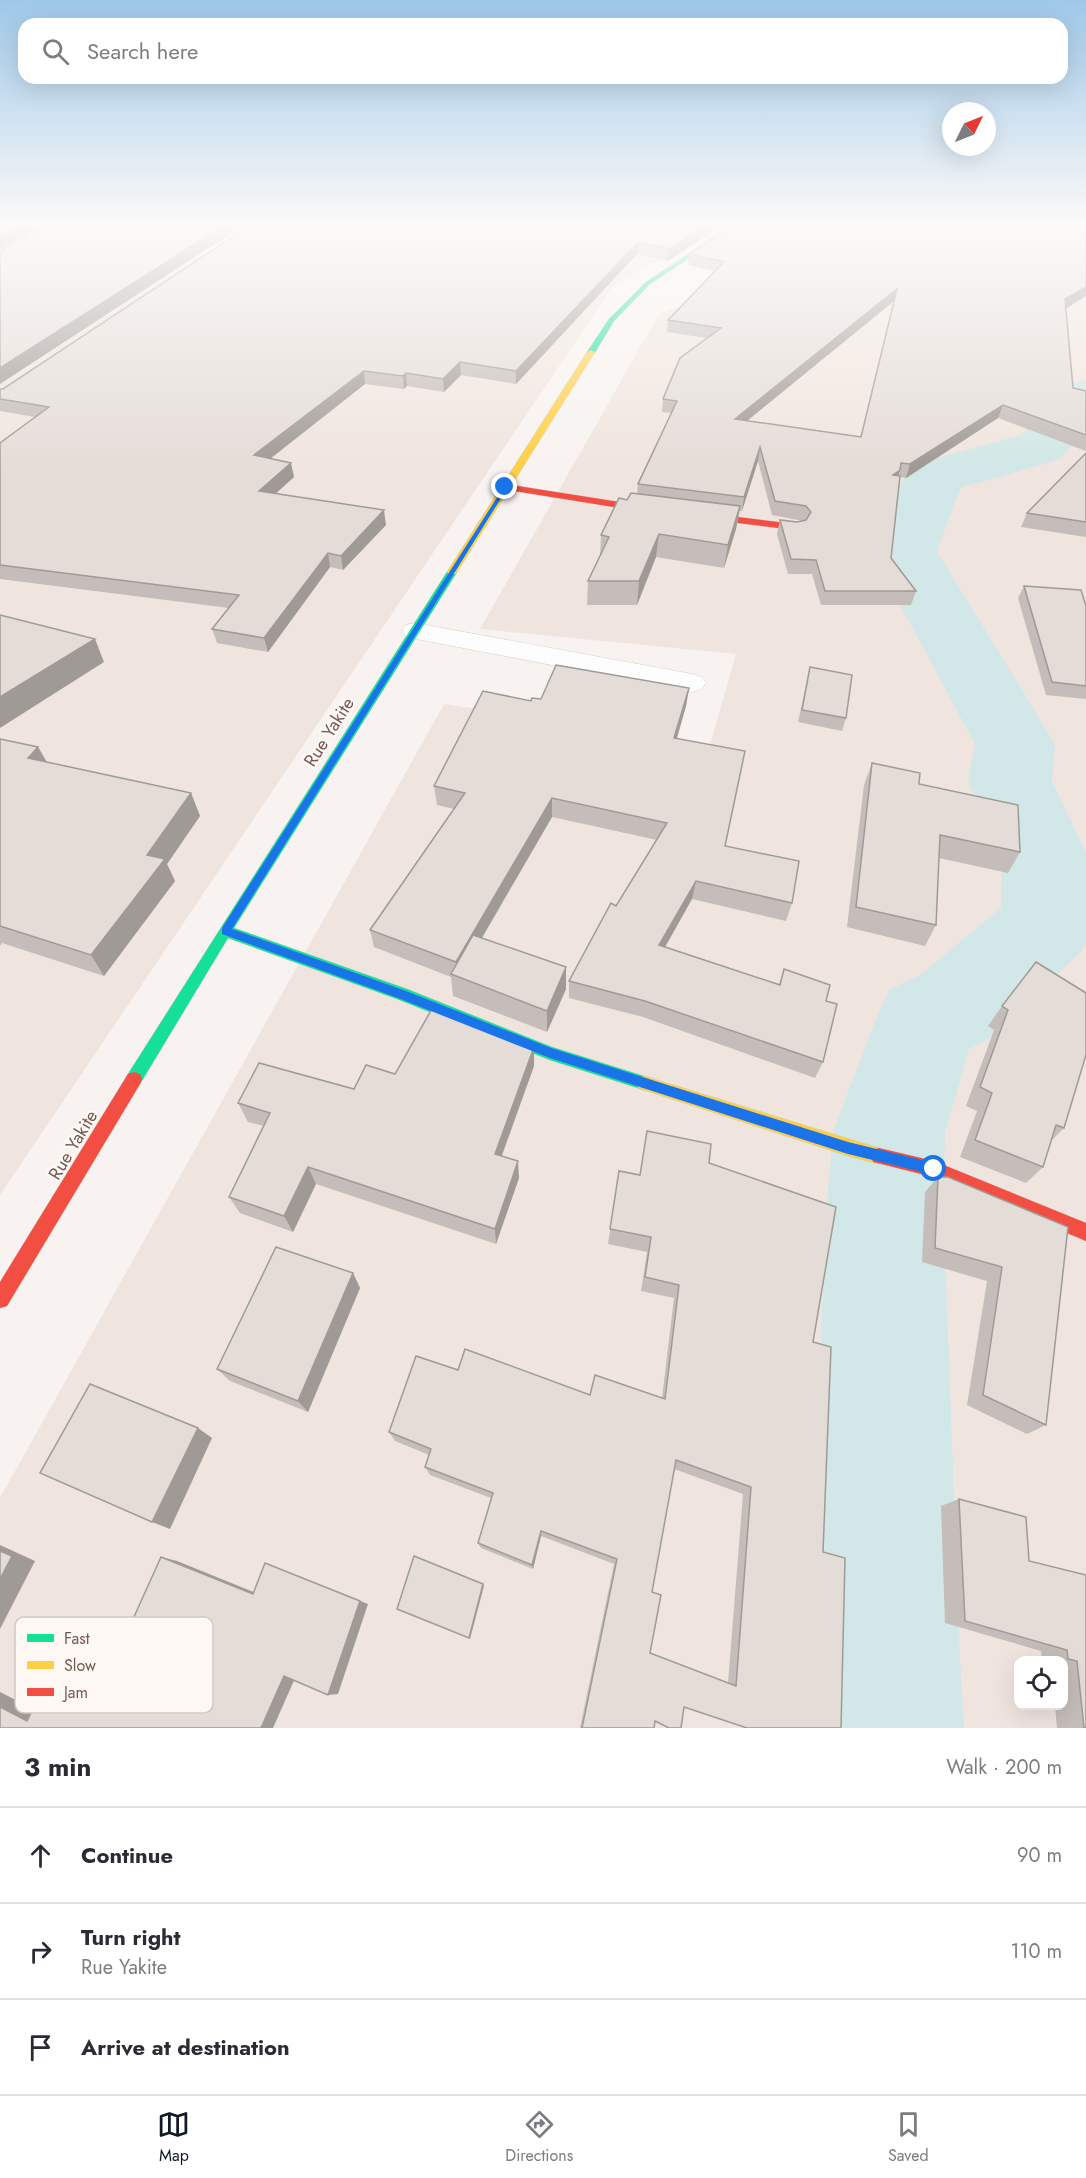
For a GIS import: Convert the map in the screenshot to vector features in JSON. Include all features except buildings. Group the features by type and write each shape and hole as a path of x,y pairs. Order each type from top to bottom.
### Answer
{"main road":[{"name":"Rue Yakite","path":"0,1299 225,931 611,320 624,307"},
{"path":"505,487 626,506 794,527"},
{"path":"225,931 402,994 550,1053 848,1148 934,1169 1086,1232"}],"street":[{"path":"415,631 692,683"}],"shaded area":[{"path":"0,307 599,307 0,1195"},
{"path":"679,307 1086,307 1086,1728 0,1728 0,1498 444,704 710,745 736,654 480,629 659,314"}],"waterway":[{"path":"885,1728 883,1657 885,1203 889,1132 926,1021 956,1006 1048,924 1047,866 1010,781 1015,744 904,551 935,477 1041,447 1086,396"}],"traffic: fast":[{"path":"591,352 611,320 624,307"},
{"path":"134,1079 452,572"},
{"path":"225,931 402,994 550,1053 644,1083"}],"traffic: slow":[{"path":"452,572 591,352"},
{"path":"644,1083 879,1156"}],"traffic: jam":[{"path":"505,487 626,506 794,527"},
{"path":"0,1299 134,1079"},
{"path":"879,1156 934,1169 1086,1232"}],"route":[{"path":"505,487 225,931 402,994 550,1053 848,1148 934,1169"}]}
